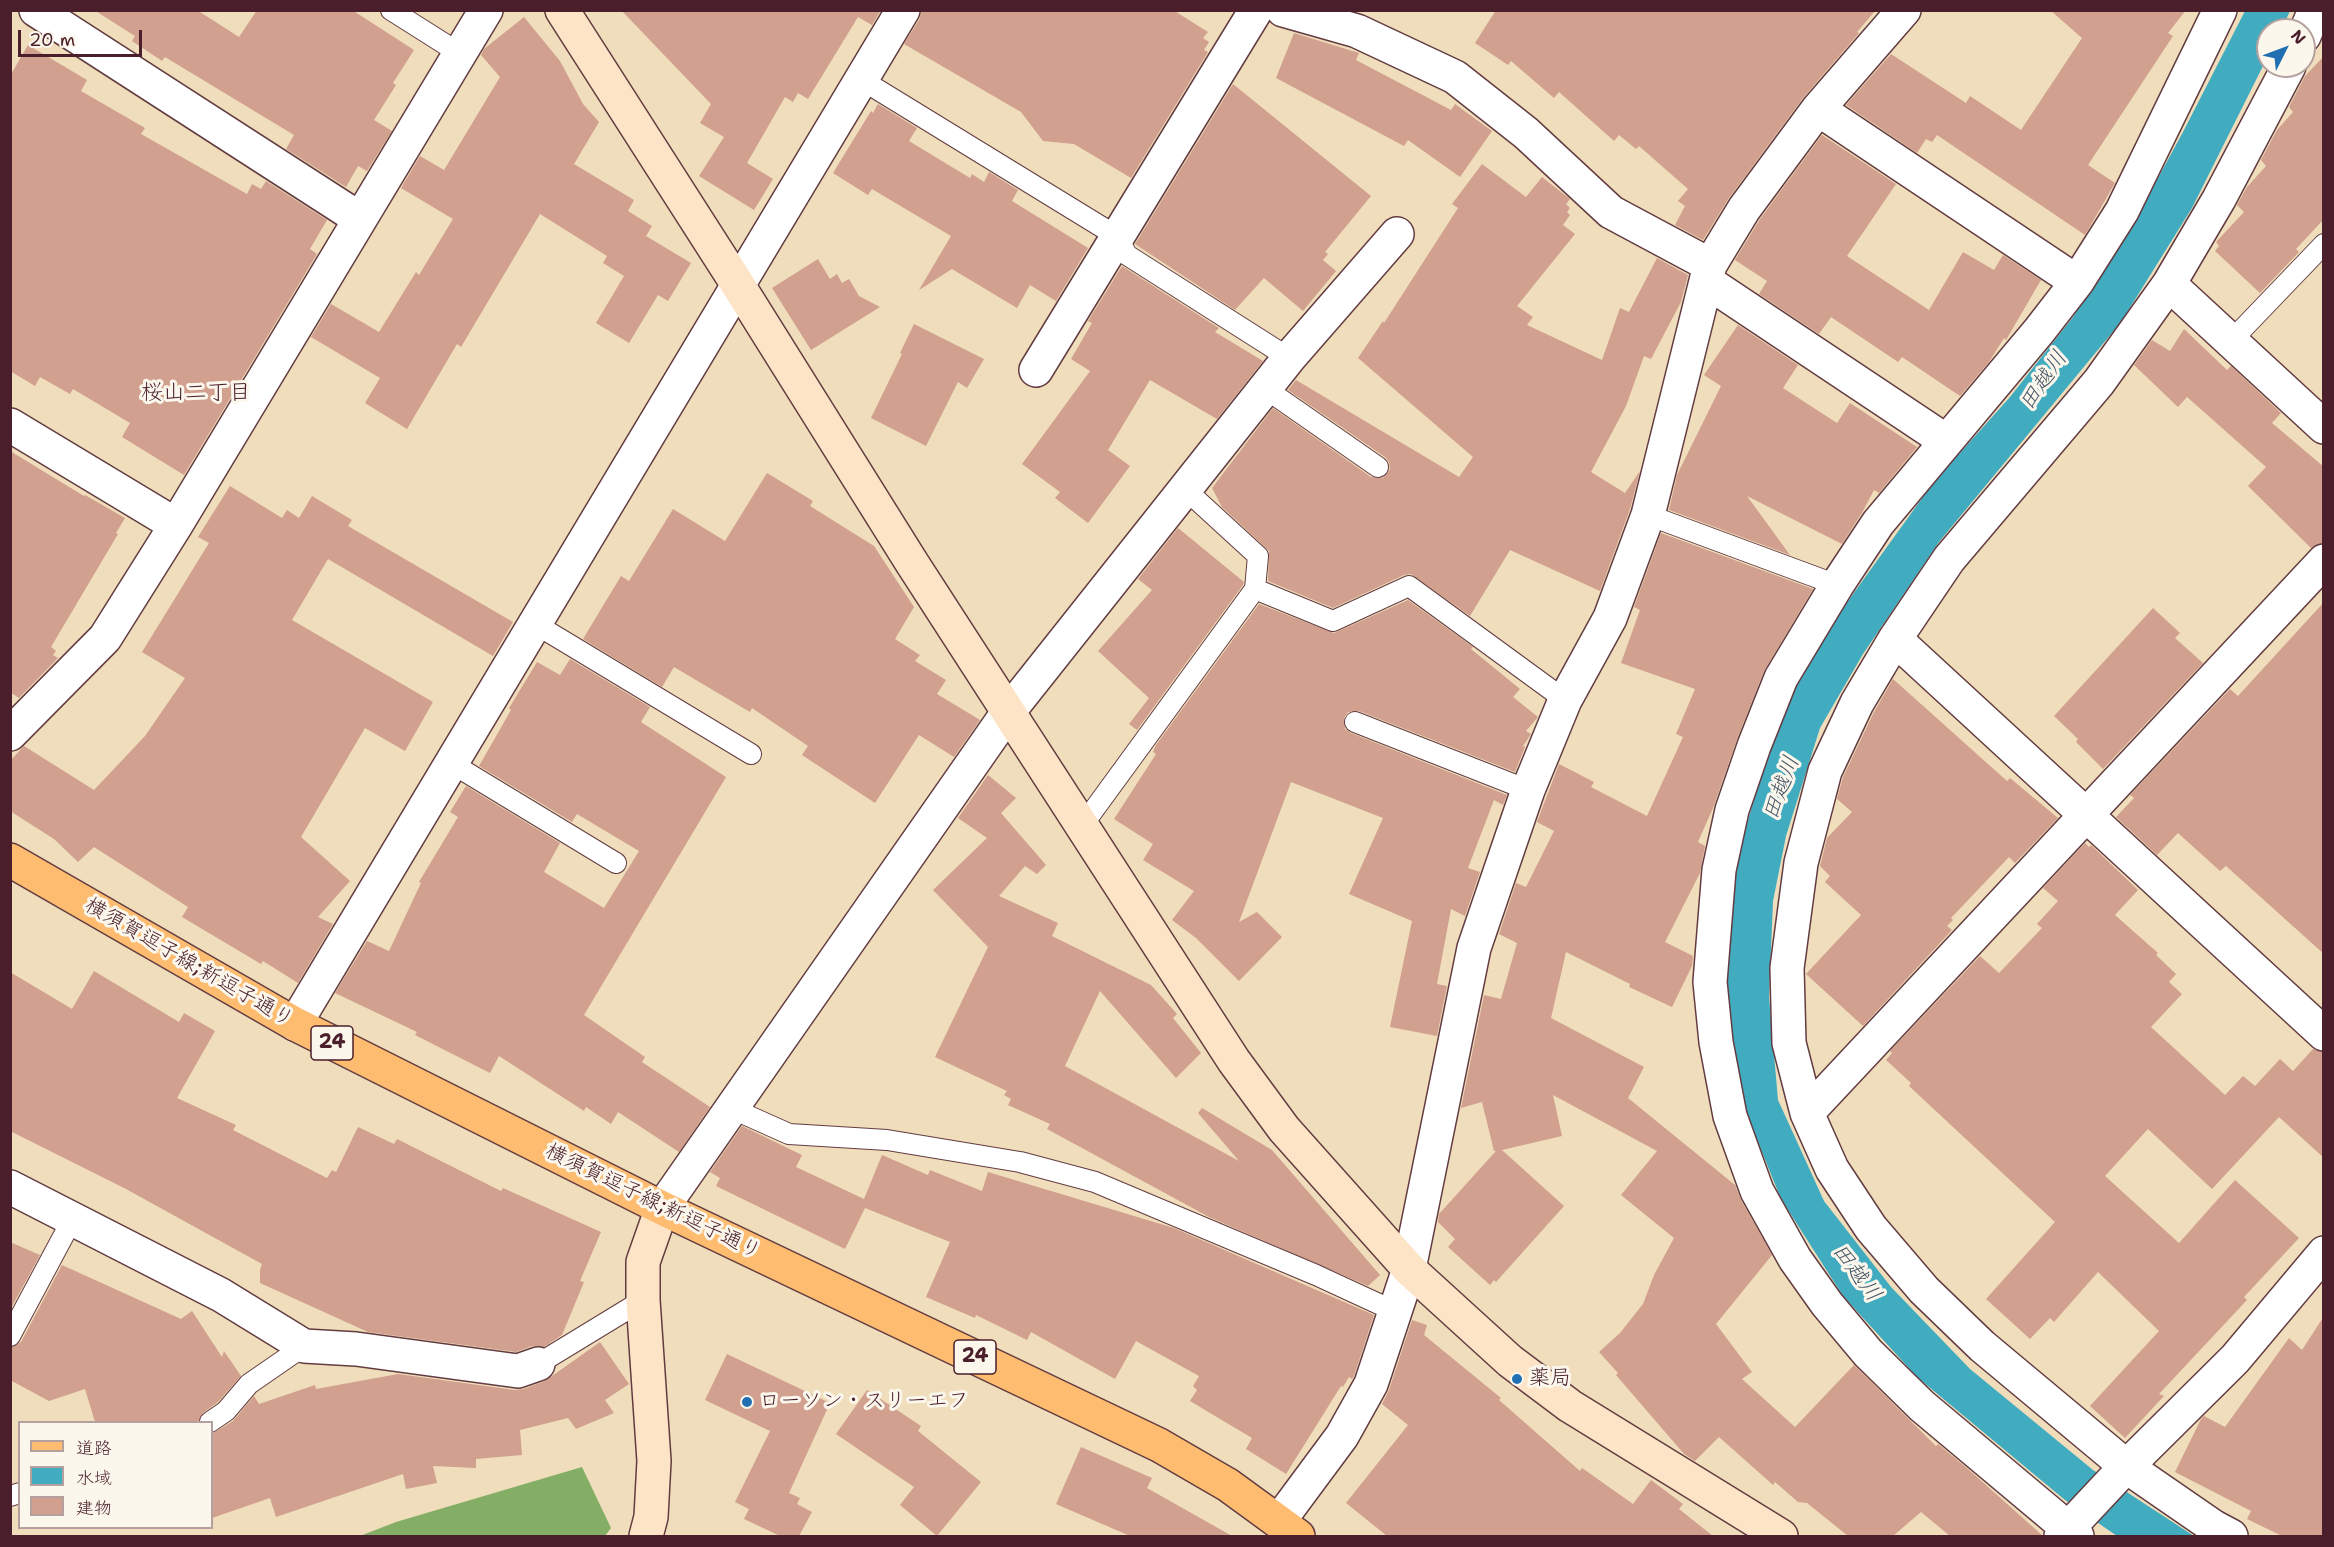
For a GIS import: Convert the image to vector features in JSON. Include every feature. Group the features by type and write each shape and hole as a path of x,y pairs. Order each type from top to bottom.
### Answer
{"main road":[{"name":"横須賀逗子線;新逗子通り","path":"10,860 295,1024 662,1208 1159,1445 1227,1485 1288,1529"}],"street":[{"path":"36,10 360,219"},
{"path":"10,734 105,638 176,525 486,10"},
{"path":"562,10 912,563 1234,1061 1284,1129 1409,1269 1510,1361 1570,1406 1780,1536"},
{"path":"295,1024 451,763 537,625 903,10"},
{"path":"1036,370 1256,10"},
{"path":"1283,10 1357,31 1455,77 1526,133 1611,212 1708,273 1946,441"},
{"path":"1288,1529 1371,1384 1409,1269 1474,948 1528,790 1565,700 1610,618 1648,515 1708,273 1744,209 1818,109 1904,10"},
{"path":"2220,10 2122,211 2077,282 2039,331 1878,523 1837,585 1781,678 1732,810 1719,870 1710,982 1716,1042 1730,1116 1758,1191 1795,1260 1827,1304 1868,1353 1922,1406 2070,1530 2123,1471 2235,1359 2324,1253"},
{"path":"2231,1536 2123,1471 1982,1346 1924,1290 1871,1228 1832,1169 1807,1113 1789,1043 1787,968 1801,863 1825,771 1857,704 1894,639 1949,559 2099,382 2169,284 2219,199 2283,78"},
{"path":"1818,109 2077,282"},
{"path":"646,1536 651,1517 654,1461 643,1300 643,1262 662,1208 1009,711 1289,358 1397,234"},
{"path":"2169,284 2324,427"},
{"path":"10,425 176,525"},
{"path":"1807,1113 2324,561"},
{"path":"1894,639 2324,1034"},
{"path":"10,1187 221,1295 304,1346 356,1349 518,1371 538,1364"}],"lane":[{"path":"391,10 459,52"},
{"path":"862,80 1117,237 1127,255 1289,358"},
{"path":"2231,341 2324,244"},
{"path":"1266,389 1378,467"},
{"path":"1082,826 1255,589 1258,556 1186,490"},
{"path":"1648,515 1837,585"},
{"path":"1255,589 1333,621 1409,586 1565,700"},
{"path":"537,625 751,754"},
{"path":"1355,722 1528,790"},
{"path":"451,763 616,863"},
{"path":"733,1109 789,1134 887,1140 1020,1162 1095,1182 1316,1275 1394,1311"},
{"path":"10,1336 73,1218"},
{"path":"538,1364 643,1300"},
{"path":"211,1421 226,1411 249,1384 304,1346"}],"green space":[{"path":"582,1467 611,1528 605,1536 360,1536 396,1522"}],"water":[{"name":"田越川","path":"2245,11 2290,11 2287,18 2256,18 2257,78 2192,208 2121,322 1939,542 1863,654 1820,728 1786,836 1773,901 1769,997 1778,1100 1824,1201 1891,1287 1970,1369 2093,1470 2194,1536 2117,1536 2065,1500 1917,1377 1843,1296 1781,1199 1745,1110 1729,1026 1726,935 1740,846 1769,751 1800,678 1848,601 1933,483 2010,397 2073,317 2132,226"}],"building":[{"path":"94,10 197,10 239,37 257,10 352,10 414,50 393,83 396,85 374,120 392,131 367,171 358,166 346,187 286,149 294,135 165,57 162,61 132,41 135,36"},
{"path":"621,10 881,10 872,25 858,17 808,99 798,93 793,102 785,97 747,163 773,179 754,210 699,176 724,137 700,123 711,104"},
{"path":"922,10 1173,10 1208,32 1203,38 1209,42 1204,50 1208,52 1131,178 1074,144 1043,141 1021,112 904,44 919,20"},
{"path":"1496,10 1876,10 1803,98 1729,198 1703,240 1675,225 1685,206 1678,201 1688,189 1639,146 1636,149 1619,135 1614,141 1559,92 1554,98 1511,61 1508,65 1475,43"},
{"path":"2050,10 2186,10 2168,33 2173,36 2088,165 2115,183 2085,235 1937,135 1932,142 1926,139 1917,153 1846,105 1891,54 1966,103 1970,96 2021,130 2082,38"},
{"path":"524,17 560,61 583,104 599,122 574,164 634,200 628,211 652,226 646,236 691,263 668,301 658,295 629,343 596,323 624,276 603,263 607,256 540,214 461,347 457,344 407,429 365,403 380,378 311,337 331,304 379,332 416,272 419,275 453,219 401,188 420,156 444,170 500,77 481,55 484,49"},
{"path":"1294,33 1359,53 1356,60 1451,110 1455,104 1492,131 1460,177 1408,140 1404,146 1276,78"},
{"path":"28,45 87,80 81,91 145,128 141,134 247,194 252,184 261,189 266,181 327,220 310,249 317,254 184,475 122,437 130,423 73,389 70,394 40,377 35,386 10,371 10,76"},
{"path":"2324,56 2324,219 2296,249 2299,252 2260,293 2215,251 2219,246 2216,242 2244,212 2237,205 2247,187 2266,166 2261,160 2277,130 2293,112 2289,107 2304,78 2316,78 2316,64"},
{"path":"1233,84 1371,196 1325,252 1328,254 1323,260 1336,271 1303,311 1264,278 1235,310 1135,244"},
{"path":"878,104 917,128 909,141 970,178 972,174 984,182 989,172 1018,190 1012,201 1088,248 1056,301 1030,285 1017,308 952,269 919,290 951,236 872,189 868,195 833,173 871,111 873,113"},
{"path":"1822,135 1896,184 1847,256 1929,310 1963,252 1994,270 2003,255 2041,280 2006,340 2004,338 1989,362 1960,396 1902,357 1898,362 1831,317 1819,334 1759,294 1767,281 1735,260 1760,219"},
{"path":"1482,164 1526,197 1542,177 1570,199 1566,204 1570,208 1567,212 1570,215 1563,225 1575,234 1517,306 1533,317 1527,325 1602,360 1620,308 1629,312 1657,258 1688,275 1681,302 1651,359 1644,356 1626,406 1591,472 1625,493 1640,471 1630,509 1600,591 1510,550 1470,616 1411,574 1404,575 1333,608 1268,581 1269,551 1222,507 1212,488 1273,408 1371,477 1383,478 1390,469 1385,457 1288,390 1296,380 1459,477 1473,457 1358,358 1383,321 1384,323 1458,208 1452,204"},
{"path":"818,259 830,279 837,274 842,283 849,279 859,296 880,307 811,350 772,288"},
{"path":"1122,266 1219,328 1215,332 1263,361 1217,419 1150,380 1108,450 1130,466 1088,523 1055,498 1060,492 1022,464 1090,371 1071,359 1092,323 1088,321"},
{"path":"914,324 984,359 967,388 958,382 926,446 871,418"},
{"path":"1738,325 1798,365 1783,388 1837,423 1850,403 1917,447 1879,493 1874,490 1842,544 1747,496 1790,555 1669,510 1677,475 1721,386 1704,375"},
{"path":"2184,329 2227,370 2231,366 2281,413 2272,423 2324,467 2324,543 2311,548 2248,486 2266,467 2187,397 2178,407 2134,365 2152,340 2170,351"},
{"path":"10,451 125,518 116,533 118,534 51,647 56,651 53,655 58,658 19,698 10,692"},
{"path":"767,473 813,501 810,506 874,546 914,607 895,639 920,655 915,661 946,680 937,694 980,720 954,757 919,735 875,803 802,755 808,746 752,708 750,712 674,667 662,687 583,639 621,576 629,581 673,509 725,541"},
{"path":"230,486 282,518 287,510 299,518 312,496 352,520 348,526 513,622 493,656 328,559 292,620 433,702 405,751 365,728 301,837 350,881 318,917 333,924 298,983 263,961 261,964 182,917 188,907 94,847 78,862 54,839 10,811 10,761 24,746 94,790 145,736 185,678 142,652 209,543 198,537"},
{"path":"1178,528 1244,582 1137,730 1129,724 1149,698 1098,651 1152,590 1138,579"},
{"path":"1661,533 1813,589 1764,671 1698,842 1705,846 1700,873 1665,942 1693,956 1692,966 1672,1007 1629,987 1630,984 1566,952 1551,1018 1644,1067 1628,1098 1735,1185 1772,1255 1716,1324 1752,1372 1742,1379 1795,1427 1854,1365 1936,1446 1938,1444 1968,1469 2043,1536 1950,1536 1921,1512 1893,1536 1848,1536 1807,1503 1798,1502 1775,1482 1773,1485 1719,1437 1695,1461 1684,1454 1599,1352 1620,1333 1643,1304 1654,1275 1674,1238 1621,1195 1657,1151 1553,1095 1562,1136 1502,1150 1564,1206 1496,1282 1494,1280 1490,1285 1448,1247 1455,1239 1438,1222 1439,1214 1496,1151 1494,1151 1482,1102 1461,1108 1484,995 1501,999 1517,943 1499,934 1516,883 1526,887 1554,831 1537,822 1559,764 1594,782 1591,787 1647,816 1683,737 1676,734 1695,689 1621,663 1640,610 1634,607"},
{"path":"1408,600 1473,647 1471,649 1520,689 1513,697 1538,717 1526,731 1531,734 1523,746 1525,747 1515,772 1359,711 1348,712 1344,718 1345,729 1351,733 1507,795 1503,805 1494,800 1468,868 1480,872 1465,916 1451,909 1437,984 1447,986 1437,1036 1390,1027 1412,921 1349,894 1383,818 1291,782 1239,922 1257,912 1282,937 1239,981 1196,938 1172,920 1194,891 1143,860 1153,844 1114,819 1156,754 1153,752 1156,745 1259,604 1334,633"},
{"path":"2324,602 2324,954 2226,866 2220,871 2178,833 2157,855 2116,817 2134,798 2130,795 2230,689 2238,696"},
{"path":"2153,608 2180,633 2175,638 2203,663 2103,769 2076,742 2078,739 2054,716"},
{"path":"570,659 650,707 641,722 726,777 584,1015 645,1057 642,1062 710,1107 679,1152 618,1112 611,1124 586,1107 584,1111 499,1056 490,1073 415,1035 417,1032 335,993 367,941 389,951 421,883 419,882 458,817 450,812 466,786 560,843 544,872 604,908 639,851 577,814 572,822 479,766 511,710 509,708 537,662 560,675"},
{"path":"1893,679 2007,781 2010,778 2058,818 2015,863 2009,857 1951,918 1953,920 1947,926 1952,930 1863,1026 1806,974 1861,915 1825,882 1830,876 1820,866 1827,838 1852,812 1837,799 1843,777 1874,712"},
{"path":"988,775 1016,798 1001,813 1046,865 1037,874 1025,866 999,896 1058,923 1052,936 1151,985 1177,1014 1173,1018 1201,1053 1176,1078 1100,991 1065,1066 1239,1161 1198,1113 1202,1108 1272,1150 1380,1275 1368,1286 1209,1217 1047,1129 1050,1124 1008,1105 1011,1099 1004,1095 1007,1091 935,1057 988,947 933,890 987,838 958,818"},
{"path":"2085,843 2089,847 2091,845 2138,890 2115,915 2158,953 2156,955 2176,974 2169,982 2182,994 2151,1027 2225,1095 2243,1076 2255,1086 2280,1059 2293,1071 2313,1049 2324,1052 2324,1158 2279,1117 2212,1189 2148,1129 2105,1176 2179,1243 2235,1180 2299,1238 2244,1297 2247,1300 2159,1394 2164,1396 2125,1438 2090,1406 2159,1331 2098,1272 2054,1322 2050,1318 2030,1339 1986,1299 2055,1222 1909,1086 1911,1083 1886,1060 1892,1053 1890,1051 1980,956 1999,973 2042,928 2037,924 2058,901 2043,888"},
{"path":"94,971 179,1022 184,1013 215,1031 177,1098 236,1125 233,1130 327,1178 332,1170 336,1172 358,1127 394,1144 397,1139 501,1191 503,1188 601,1232 580,1281 584,1282 562,1335 544,1347 532,1346 516,1352 368,1332 260,1283 262,1264 126,1189 10,1131 10,972 72,1009"},
{"path":"742,1126 802,1155 796,1167 864,1199 882,1155 928,1175 930,1170 982,1191 988,1172 1174,1228 1374,1315 1354,1376 1352,1379 1349,1377 1343,1387 1341,1386 1286,1474 1246,1449 1252,1438 1190,1401 1197,1390 1193,1386 1199,1376 1136,1341 1115,1379 1031,1332 1027,1340 976,1315 975,1318 926,1297 950,1242 865,1208 845,1249 716,1186 720,1178 710,1172"},
{"path":"10,1242 40,1255 10,1310"},
{"path":"62,1265 181,1319 192,1311 222,1357 224,1351 241,1376 218,1402 203,1413 199,1421 95,1421 85,1389 49,1401 10,1380 10,1348 21,1342"},
{"path":"2324,1316 2324,1536 2282,1536 2247,1519 2251,1511 2175,1472 2201,1419 2204,1416 2225,1427 2289,1338 2302,1350"},
{"path":"1412,1320 1427,1325 1424,1335 1501,1398 1499,1400 1580,1471 1582,1468 1633,1504 1651,1480 1683,1504 1679,1509 1713,1536 1387,1536 1346,1503 1408,1425 1382,1404 1389,1390"},
{"path":"600,1342 629,1384 605,1400 614,1413 576,1429 568,1418 520,1430 522,1455 476,1459 476,1468 433,1466 437,1483 406,1489 403,1474 276,1517 270,1498 213,1518 213,1433 233,1421 254,1396 259,1404 315,1385 316,1389 398,1374 515,1390 545,1381"},
{"path":"727,1354 830,1403 789,1493 800,1498 797,1504 812,1512 799,1536 780,1536 744,1519 749,1509 735,1502 770,1431 705,1400"},
{"path":"867,1390 921,1426 918,1431 981,1482 937,1536 900,1505 914,1487 836,1434"},
{"path":"1081,1447 1152,1478 1147,1488 1232,1536 1130,1536 1056,1504"}],"place":[{"name":"薬局","path":"1517,1379"},
{"name":"ローソン・スリーエフ","path":"747,1402"}],"district":[{"name":"桜山二丁目","path":"196,393"}]}
